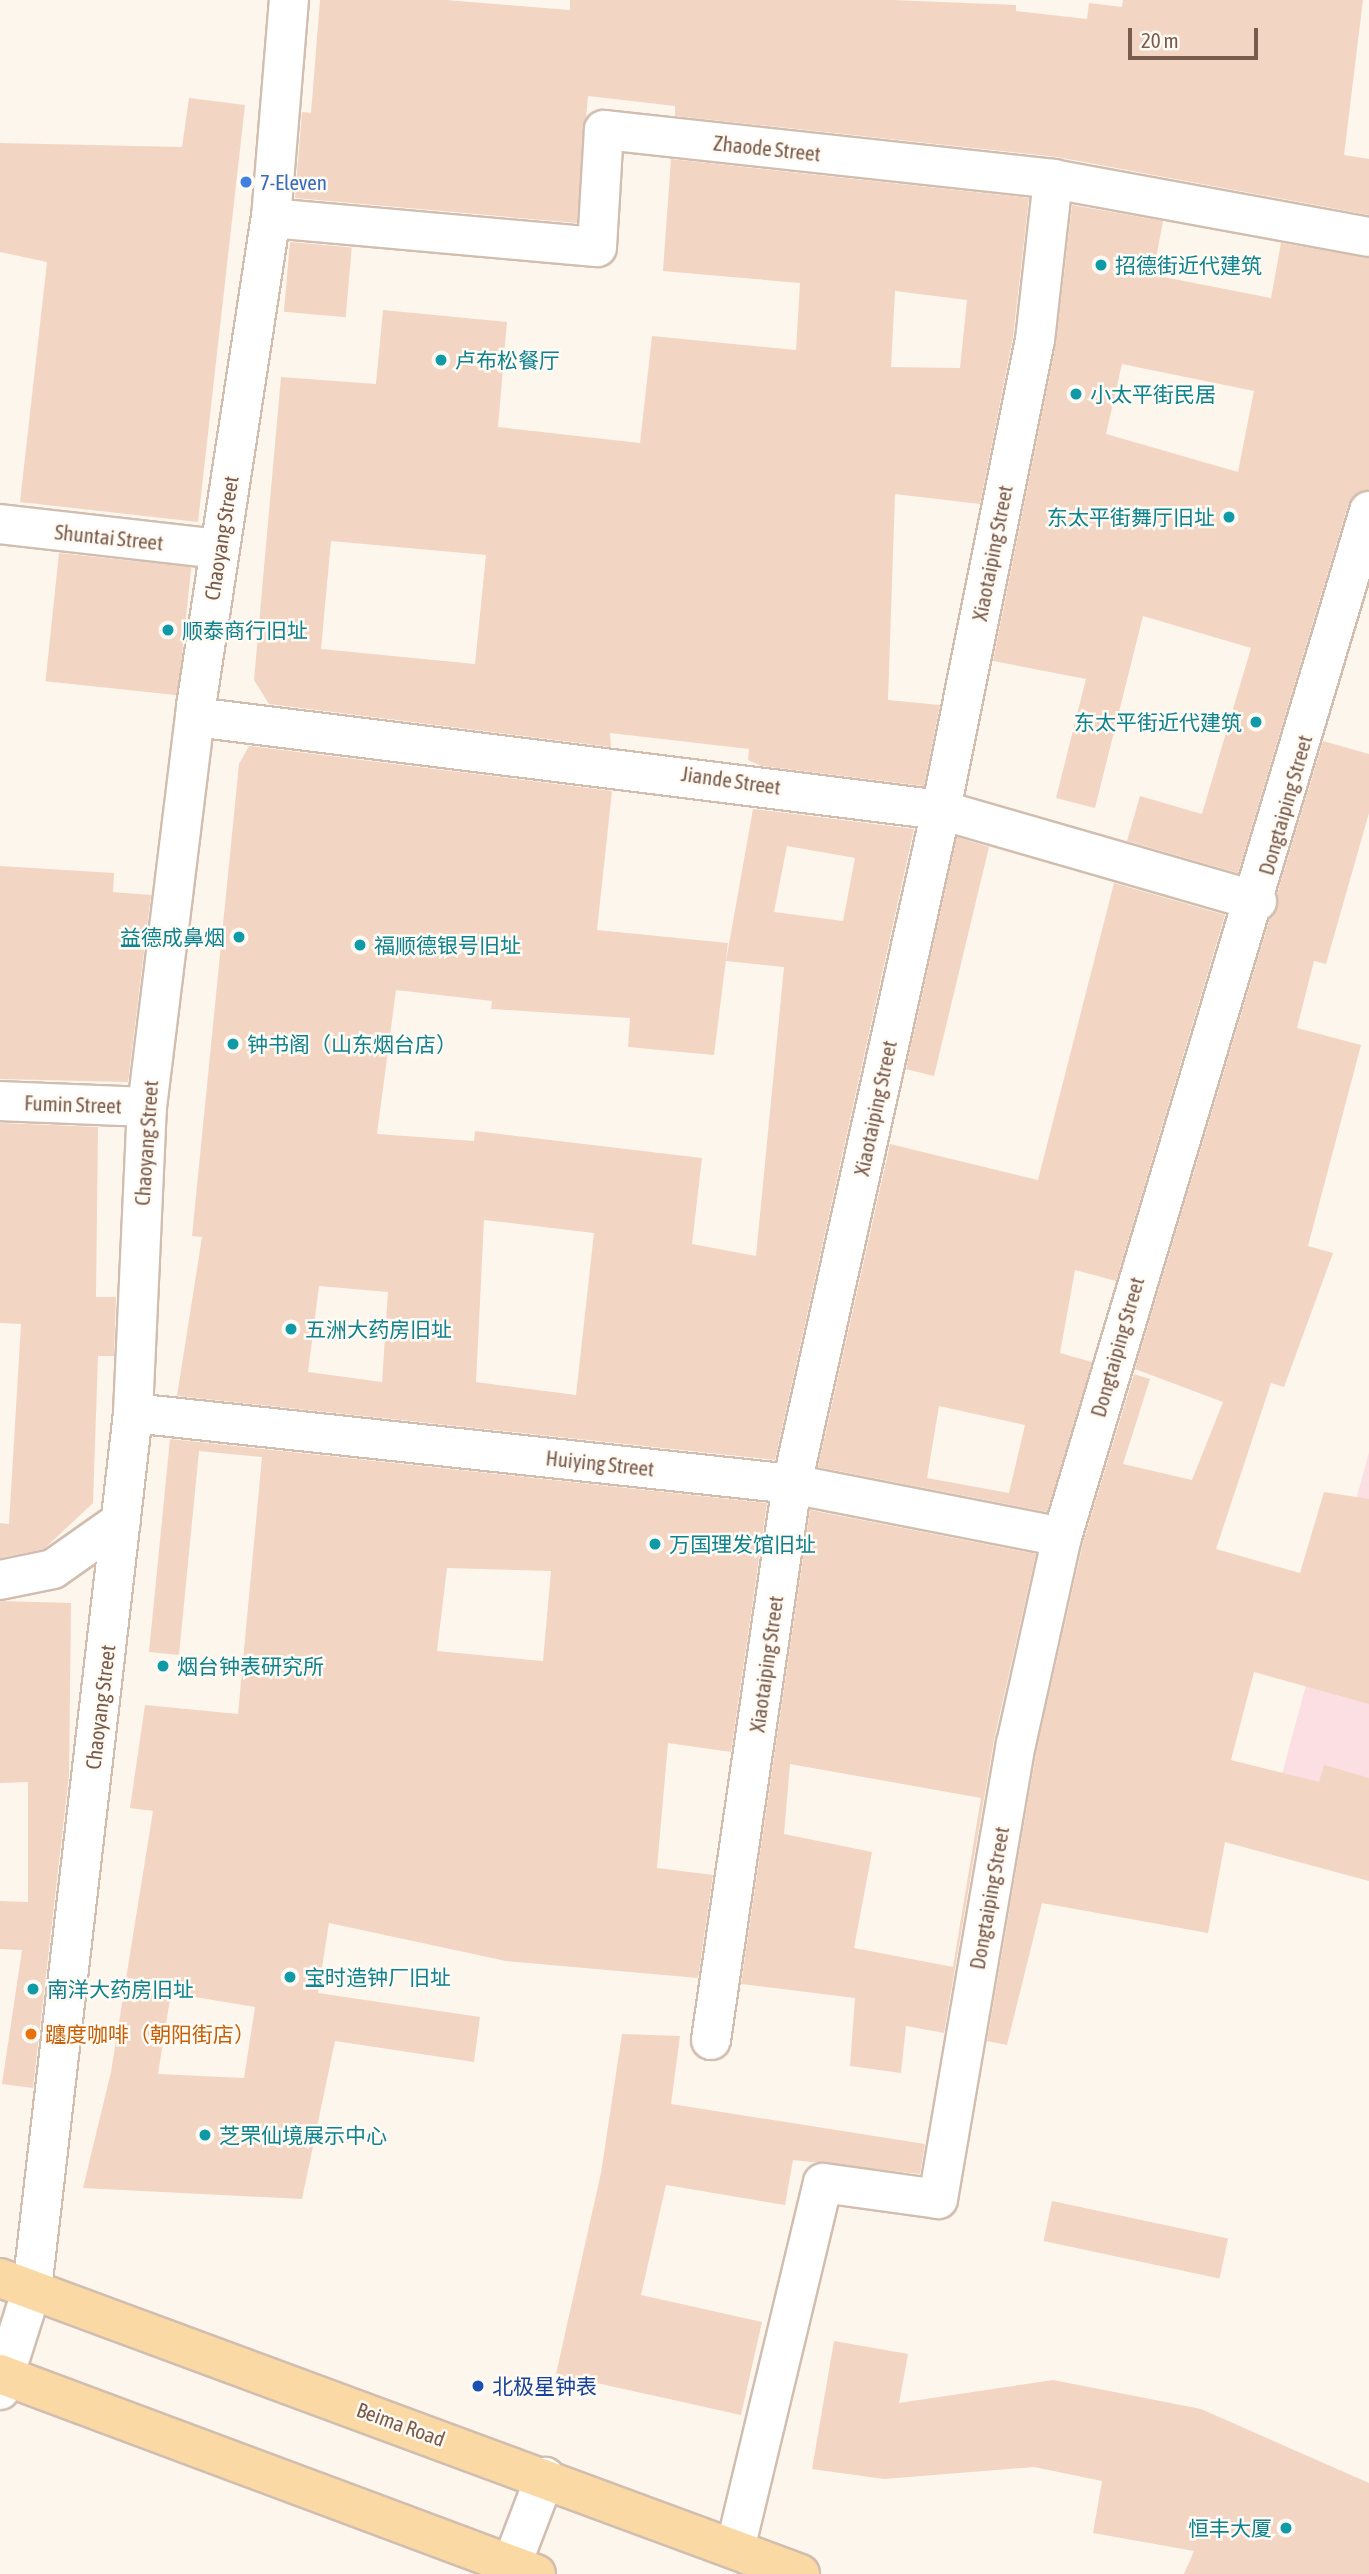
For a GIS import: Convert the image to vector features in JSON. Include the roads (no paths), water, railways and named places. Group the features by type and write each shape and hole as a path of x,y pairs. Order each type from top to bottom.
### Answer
{"main road":[{"name":"Beima Road","path":"16,2283 545,2477 800,2574"},
{"path":"1,2380 519,2571"}],"street":[{"name":"Chaoyang Street","path":"1,2380 121,1521 133,1413 147,1107 195,717 271,218 289,0"},
{"name":"Zhaode Street","path":"271,218 597,247 604,130 1053,179 1369,237"},
{"name":"Xiaotaiping Street","path":"711,2040 792,1484 941,810 1035,341 1053,179"},
{"name":"Dongtaiping Street","path":"735,2549 823,2183 938,2199 1016,1744 1062,1537 1257,901 1369,511"},
{"name":"Shuntai Street","path":"0,524 219,549"},
{"name":"Jiande Street","path":"195,717 941,810 1257,901"},
{"name":"Fumin Street","path":"0,1101 147,1107"},
{"name":"Huiying Street","path":"133,1413 792,1484 1062,1537"},
{"path":"0,1580 53,1569 121,1521"},
{"path":"519,2571 545,2477"}],"place":[{"name":"7-Eleven","path":"246,182"},
{"name":"招德街近代建筑","path":"1101,265"},
{"name":"卢布松餐厅","path":"441,360"},
{"name":"小太平街民居","path":"1076,394"},
{"name":"东太平街舞厅旧址","path":"1229,517"},
{"name":"顺泰商行旧址","path":"168,630"},
{"name":"东太平街近代建筑","path":"1256,722"},
{"name":"益德成鼻烟","path":"239,937"},
{"name":"福顺德银号旧址","path":"360,945"},
{"name":"钟书阁（山东烟台店）","path":"233,1044"},
{"name":"五洲大药房旧址","path":"291,1329"},
{"name":"万国理发馆旧址","path":"655,1544"},
{"name":"烟台钟表研究所","path":"163,1666"},
{"name":"宝时造钟厂旧址","path":"290,1977"},
{"name":"南洋大药房旧址","path":"33,1989"},
{"name":"躔度咖啡（朝阳街店）","path":"31,2034"},
{"name":"芝罘仙境展示中心","path":"205,2135"},
{"name":"北极星钟表","path":"478,2386"},
{"name":"恒丰大厦","path":"1286,2528"}]}
